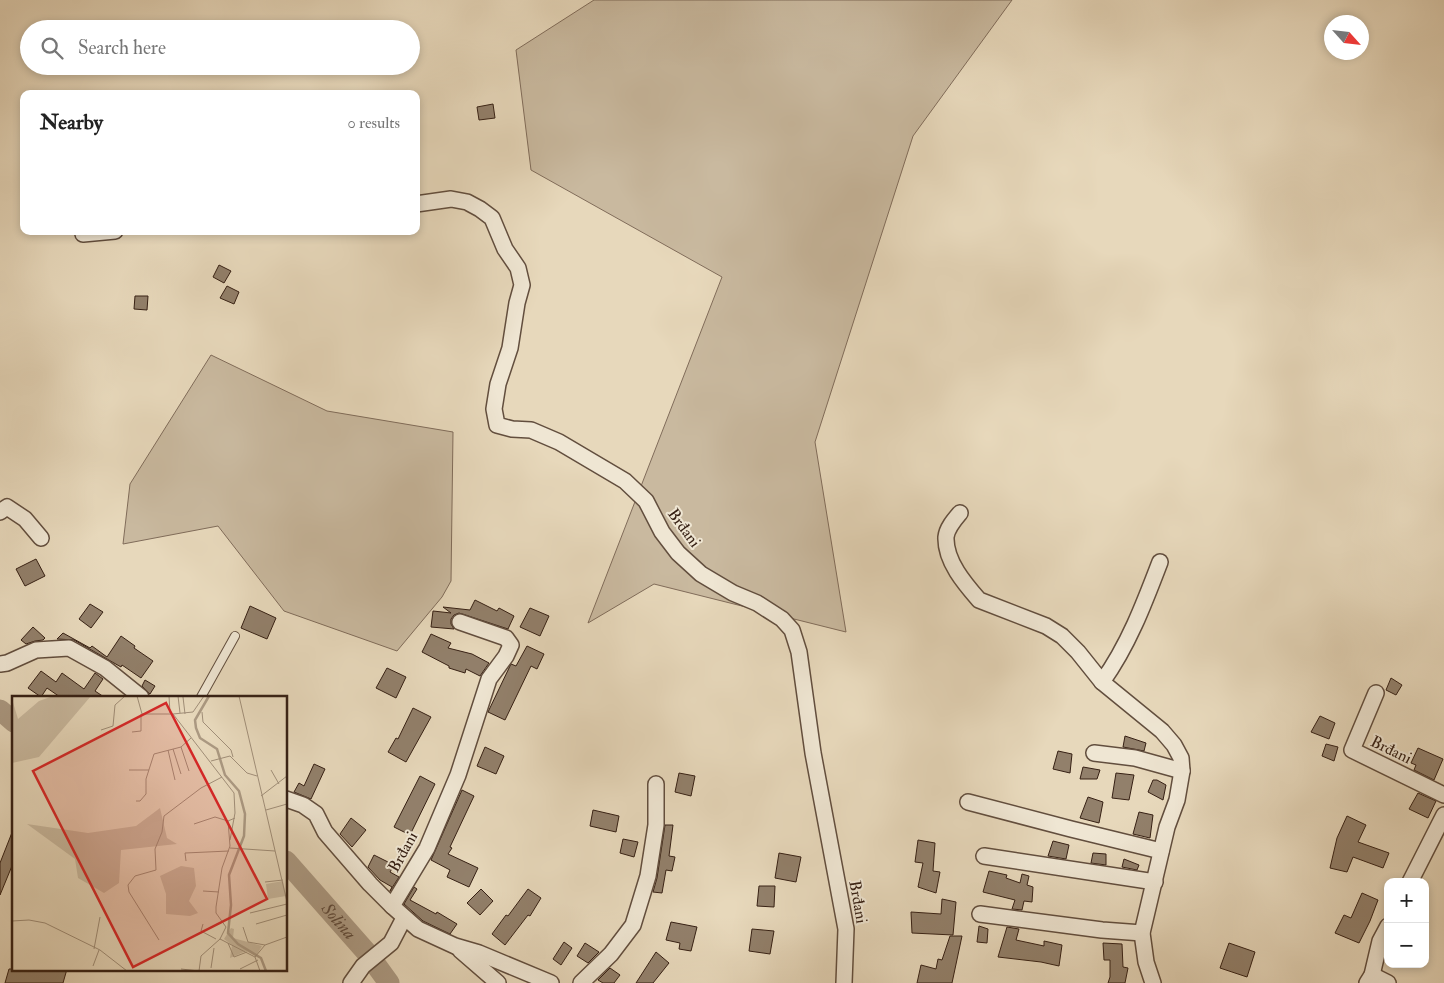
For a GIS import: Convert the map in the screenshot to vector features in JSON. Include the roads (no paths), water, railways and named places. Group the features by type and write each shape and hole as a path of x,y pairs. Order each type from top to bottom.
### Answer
{"street":[{"name":"Brđani","path":"420,203 451,199 467,202 480,209 492,218 505,249 518,268 522,285 517,303 510,348 498,384 494,409 497,425 512,429 531,430 559,442 625,481 646,501 662,532 678,553 701,574 782,619 792,630 799,652 813,754 846,929 844,983"},
{"path":"0,512 7,507 25,519 41,538"},
{"path":"960,513 951,524 946,538 949,554 955,566 979,600 1046,626 1062,636 1078,652 1102,682 1162,731 1174,745 1181,758 1182,771 1177,800 1161,851 1156,882 1142,933 1146,962 1153,983"},
{"path":"1102,682 1117,661 1142,608 1160,562"},
{"name":"Brđani","path":"392,906 427,848 458,775 489,679 506,656 511,644 506,638 460,622"},
{"path":"0,664 7,663 36,650 69,648 105,668 140,696"},
{"name":"Brđani","path":"1376,693 1352,750 1444,795"},
{"path":"1094,753 1135,758 1182,771"},
{"path":"581,983 611,954 634,925 648,876 656,825 656,784"},
{"name":"Brđani","path":"288,800 303,805 316,814 325,832 404,918 418,929 455,946"},
{"path":"968,802 1161,851"},
{"path":"1412,878 1444,815"},
{"path":"984,856 1156,882"},
{"path":"980,914 1093,929 1142,933"},
{"path":"351,983 363,966 391,943 404,918"},
{"path":"1384,934 1380,941 1370,979 1388,983"},
{"path":"455,946 498,983"},
{"path":"455,946 479,953 551,983"}],"lane":[{"path":"202,696 235,636"}],"waterway":[{"name":"Solina","path":"0,710 12,720"},
{"name":"Solina","path":"288,863 368,954 389,983"}]}
